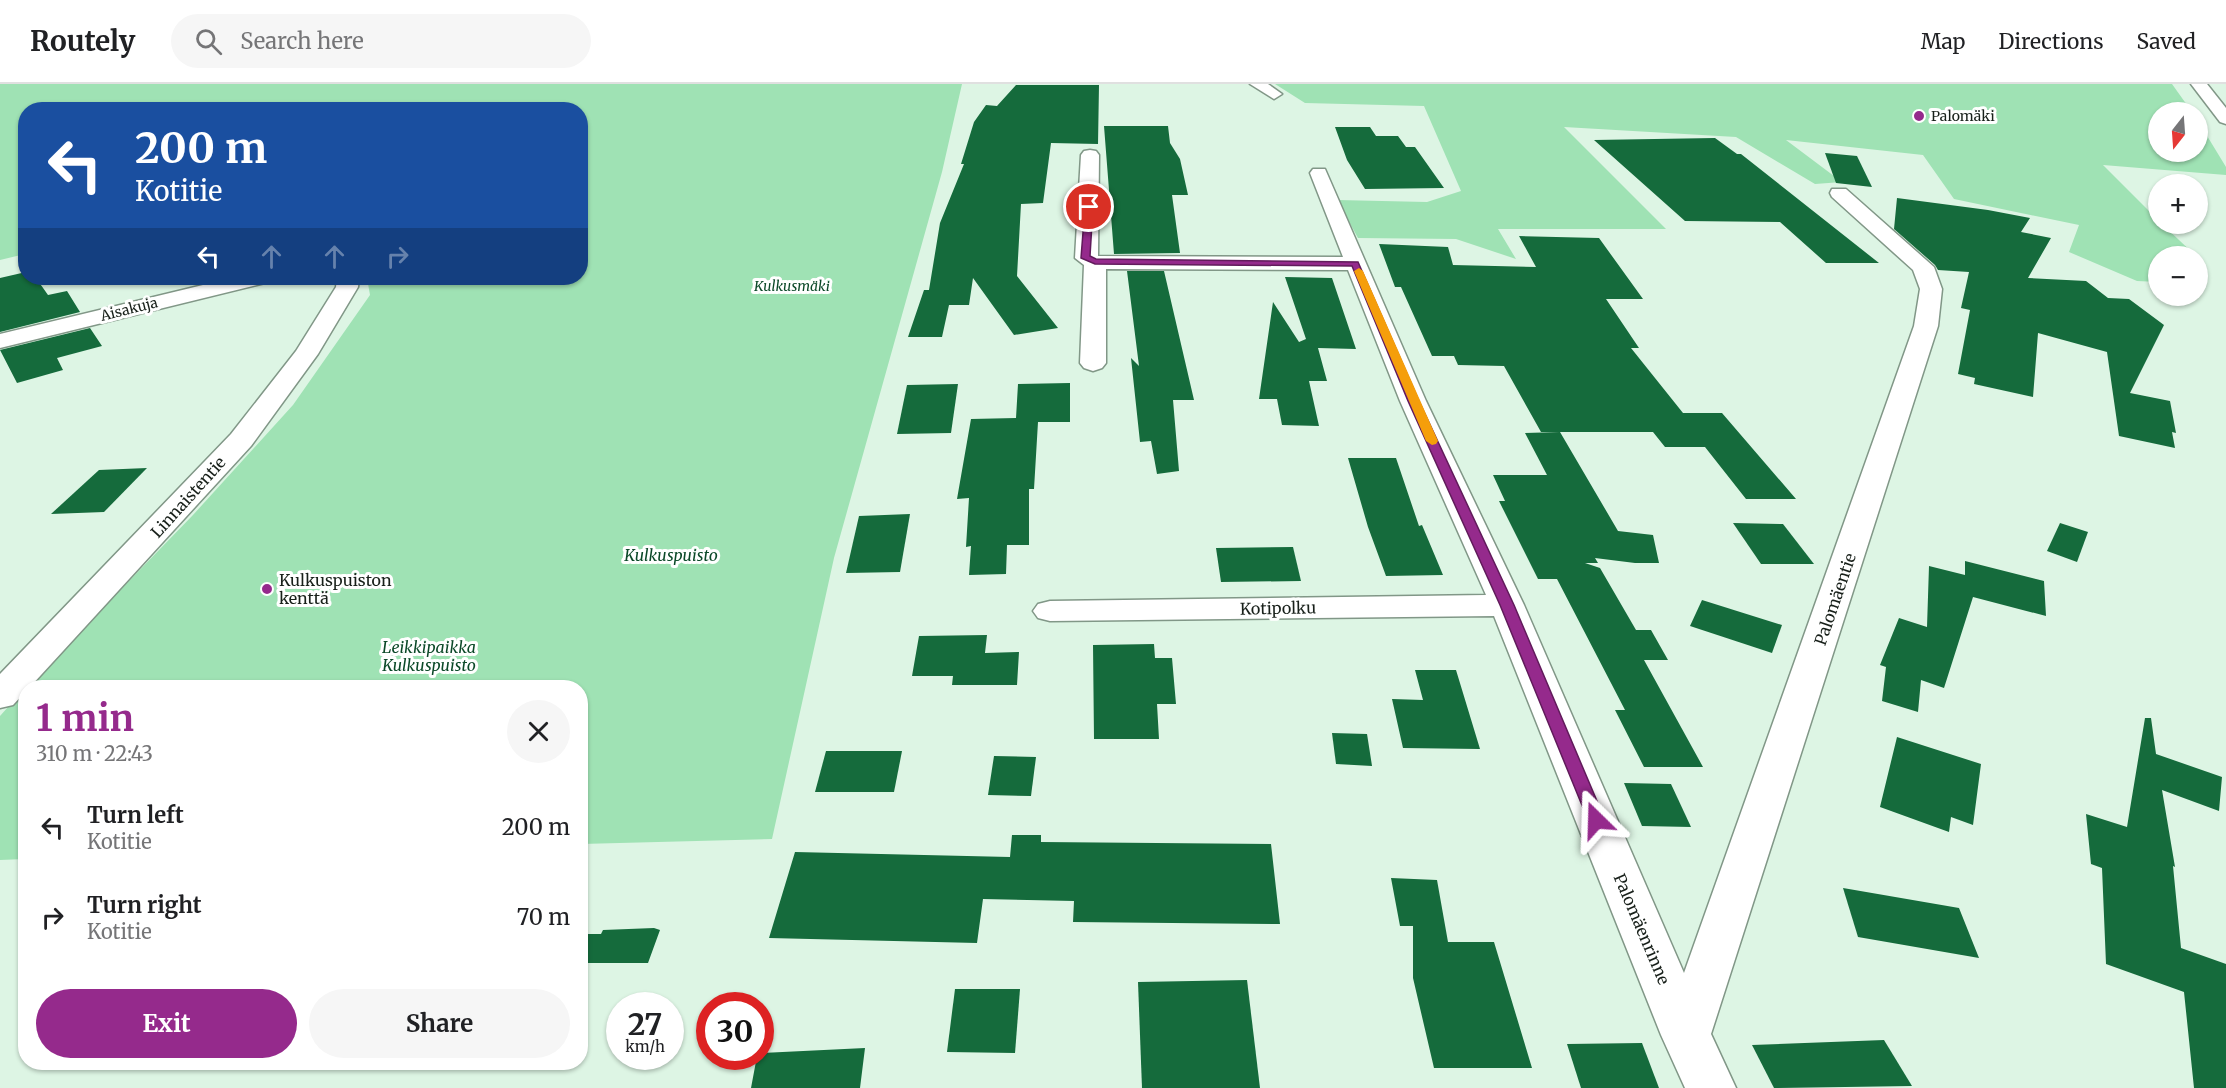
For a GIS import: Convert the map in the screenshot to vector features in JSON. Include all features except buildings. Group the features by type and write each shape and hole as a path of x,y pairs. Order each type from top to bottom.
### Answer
{"street":[{"path":"1258,84 1274,94"},
{"path":"2199,84 2226,118"},
{"path":"1090,155 1086,258 1095,262 1355,264"},
{"name":"Palomäenrinne","path":"1319,173 1413,401 1507,605 1686,1035 1711,1088"},
{"name":"Palomäentie","path":"1686,1035 1926,326 1931,289 1923,267 1839,193"},
{"path":"1093,363 1095,262"},
{"name":"Aisakuja","path":"0,341 228,285"},
{"name":"Linnaistentie","path":"0,696 241,440 306,354 347,285"},
{"name":"Kotipolku","path":"1050,611 1507,605"}],"green space":[{"name":"Kulkuspuisto","path":"0,84 962,84 942,172 834,558 772,839 588,844 588,680 33,680 193,515 293,405 370,295 368,285 588,285 588,102 18,102 18,256 0,260"},
{"path":"1275,84 2172,84 2185,102 2148,102 2148,162 2208,162 2208,137 2226,167 2226,175 2103,165 2148,210 2148,234 2173,234 2185,246 2148,246 2148,282 2137,281 2069,252 2079,225 1954,199 1923,155 1786,140 1842,182 1815,184 1736,137 1564,127 1666,229 1498,229 1516,259 1456,239 1358,238 1337,200 1427,202 1461,191 1424,106 1305,103"},
{"path":"18,696 18,859 0,860 0,716"}],"slow traffic":[{"path":"1359,271 1432,441"}],"place":[{"name":"Palomäki","path":"1919,116"},
{"name":"Kulkuspuiston kenttä","path":"267,589"}],"route":[{"path":"1089,207 1086,258 1095,262 1355,264 1375,306 1413,401 1507,605 1596,820"}],"park label":[{"name":"Kulkusmäki","path":"792,286"},
{"name":"Leikkipaikka Kulkuspuisto","path":"429,656"}]}
